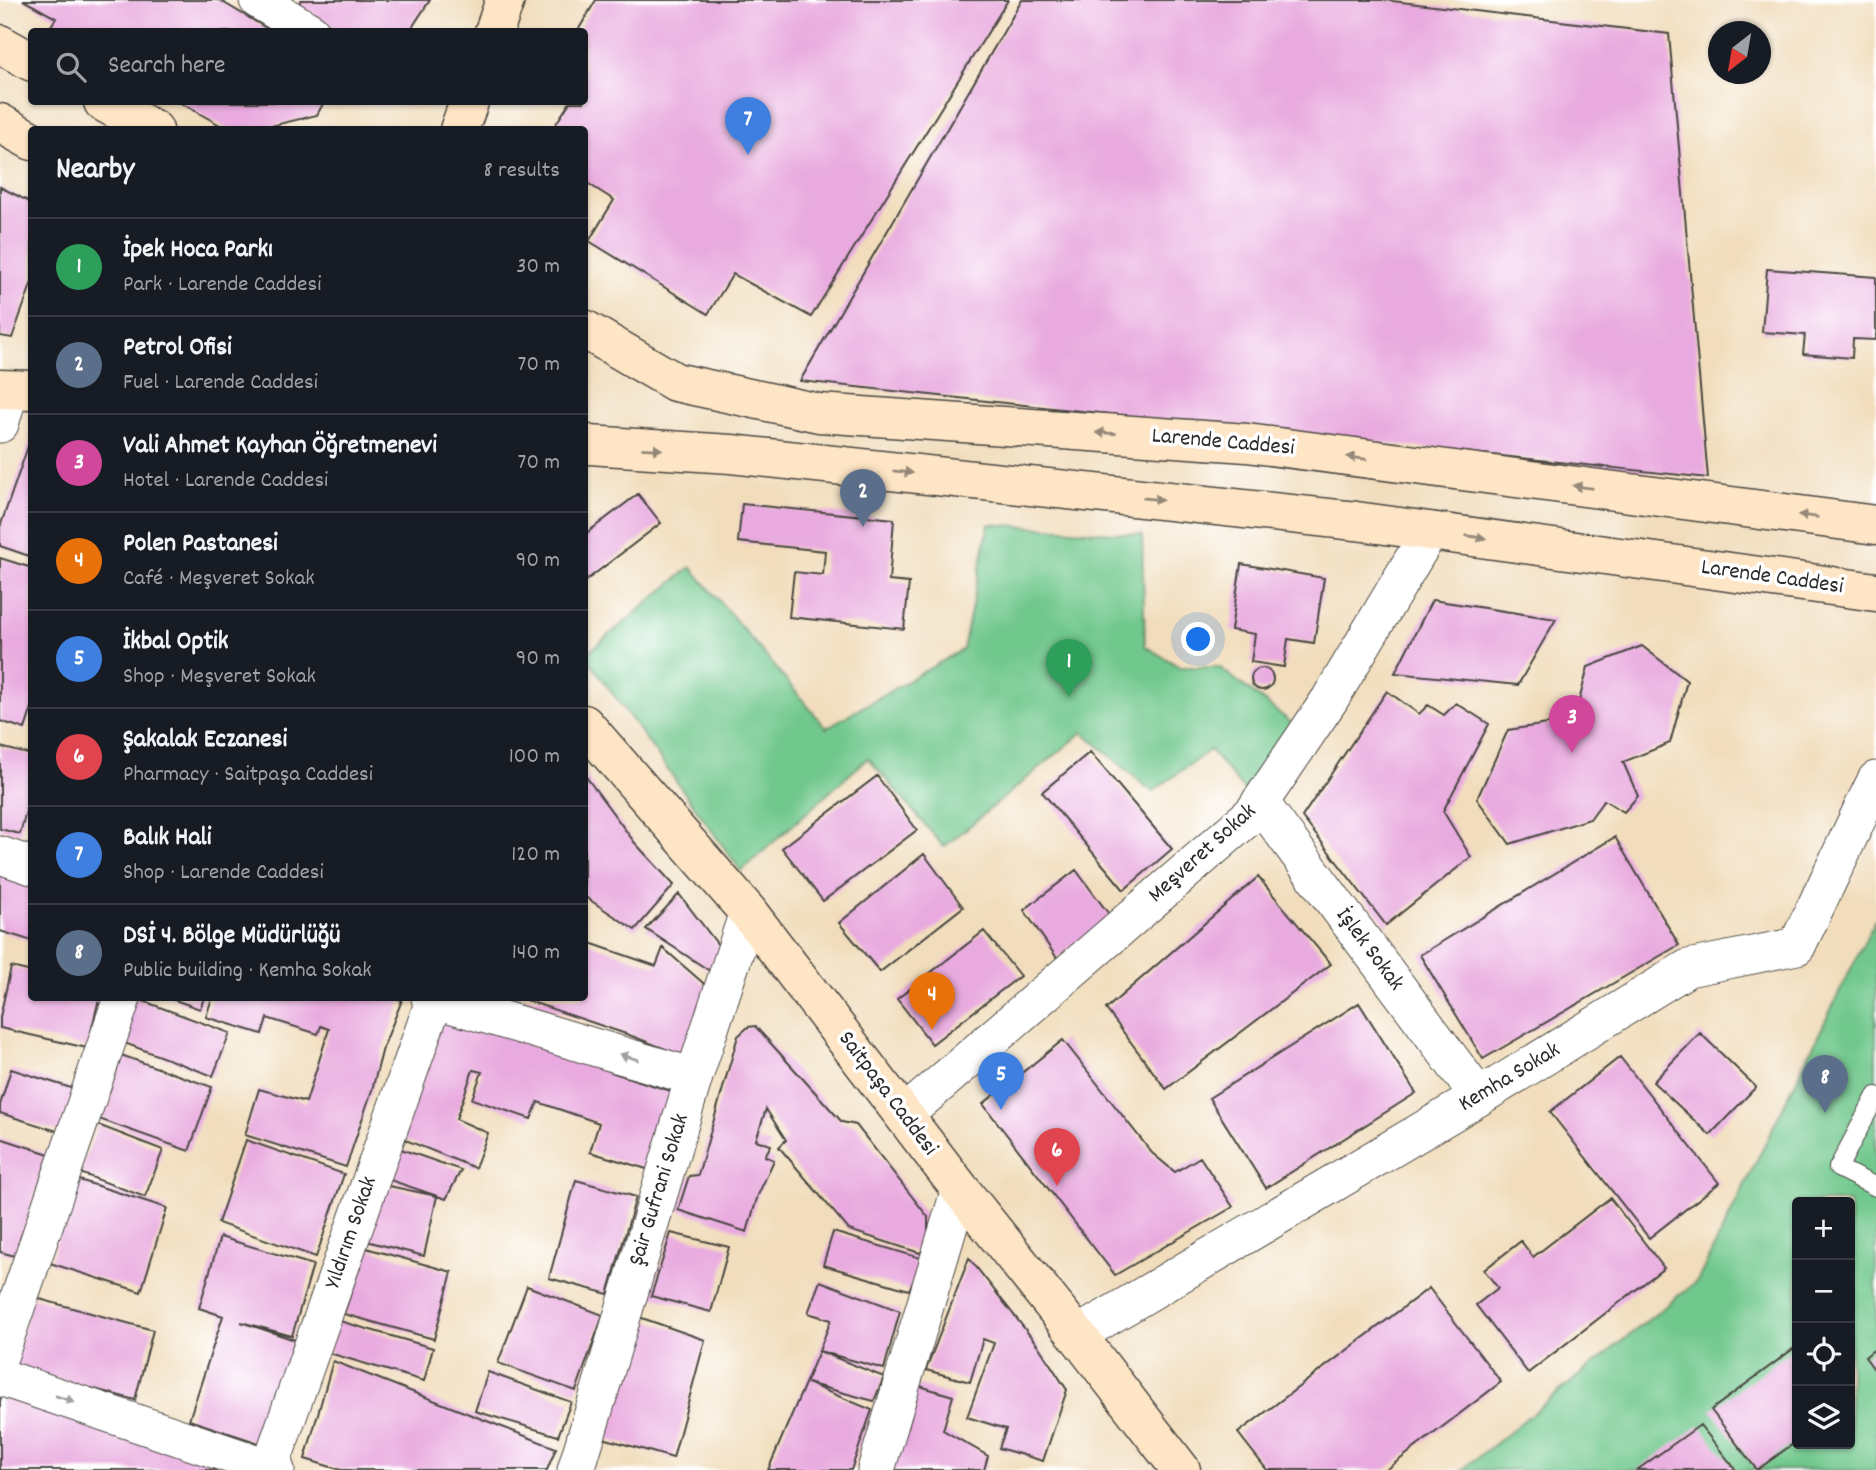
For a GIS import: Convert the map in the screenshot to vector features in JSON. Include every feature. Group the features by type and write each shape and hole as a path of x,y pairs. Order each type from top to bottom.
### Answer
{"main road":[{"path":"495,28 505,0"},
{"path":"0,44 28,60"},
{"path":"108,105 147,126"},
{"path":"460,126 468,105"},
{"path":"0,124 28,139"},
{"name":"Larende Caddesi","path":"588,331 675,382 819,413 1247,443 1876,525"},
{"name":"Larende Caddesi","path":"588,445 731,454 1356,521 1876,592"},
{"name":"Saitpaşa Caddesi","path":"588,729 748,912 960,1189 1181,1470"}],"street":[{"path":"258,0 304,28"},
{"name":"Meşveret Sokak","path":"904,1115 1253,813 1329,699 1430,531"},
{"name":"Kemha Sokak","path":"1077,1335 1479,1097 1688,968 1797,946 1876,780"},
{"name":"İşlek Sokak","path":"1260,802 1479,1097"},
{"path":"0,855 28,865"},
{"name":"Şair Gufrani Sokak","path":"576,1470 694,1077 748,912"},
{"path":"0,1354 121,1001"},
{"name":"Yıldırım Sokak","path":"271,1469 432,1001"},
{"path":"443,1001 694,1077"},
{"path":"876,1470 960,1189"},
{"path":"0,1377 271,1469"}],"lane":[{"path":"1876,1096 1838,1168 1876,1187"}],"green space":[{"path":"989,524 1142,535 1145,646 1180,667 1219,667 1297,727 1249,796 1210,750 1152,792 1083,732 944,847 868,758 741,871 588,659 588,653 691,567 826,728 963,649"},
{"path":"1876,918 1876,1470 1462,1470 1698,1280"}],"building":[{"path":"23,0 219,0 266,28 54,28 51,26 56,18"},
{"path":"301,0 430,0 412,28 335,28 298,5"},
{"path":"596,0 1008,0 811,317 733,274 708,314 589,241 614,200 588,184 588,126 555,126 568,105 588,105 588,28 579,28"},
{"path":"1022,0 1384,0 1669,34 1708,478 800,381"},
{"path":"184,105 322,105 317,115 271,126 222,126"},
{"path":"0,187 28,201 28,293 12,338 0,336"},
{"path":"1767,269 1876,277 1876,340 1853,339 1852,358 1803,354 1805,335 1762,332"},
{"path":"28,446 28,556 0,546 0,527"},
{"path":"638,494 661,523 588,579 588,532"},
{"path":"742,504 894,519 889,581 909,583 904,629 789,617 794,572 823,575 825,551 738,542"},
{"path":"0,558 28,567 28,720 25,729 0,721"},
{"path":"1241,564 1324,578 1314,643 1288,639 1284,667 1251,662 1255,634 1231,630"},
{"path":"1432,600 1556,619 1518,685 1395,673"},
{"path":"1642,646 1687,681 1670,743 1623,762 1638,796 1624,812 1604,800 1590,819 1510,844 1477,799 1508,730 1574,720 1588,667"},
{"path":"1262,668 1270,671 1273,679 1270,687 1262,690 1254,687 1251,679 1254,671"},
{"path":"1387,691 1419,714 1428,705 1444,715 1456,703 1489,724 1443,811 1471,857 1386,925 1302,817"},
{"path":"0,747 28,754 28,804 20,834 0,829"},
{"path":"1090,752 1172,849 1124,890 1042,792"},
{"path":"877,776 917,830 823,901 782,848"},
{"path":"588,779 635,843 674,885 635,930 588,899"},
{"path":"1615,837 1679,945 1483,1059 1420,955"},
{"path":"924,854 963,907 880,972 839,923"},
{"path":"0,866 28,874 28,940 0,931"},
{"path":"1076,870 1111,917 1057,958 1024,910"},
{"path":"1258,877 1331,964 1166,1089 1106,1009"},
{"path":"679,894 728,958 713,973 646,929"},
{"path":"984,931 1020,976 932,1044 897,999"},
{"path":"588,942 656,966 663,948 710,989 684,1056 529,1001 588,1001"},
{"path":"11,967 28,971 28,1001 104,1001 102,1006 98,1003 87,1048 0,1028"},
{"path":"134,1001 143,1001 230,1033 213,1076 119,1041"},
{"path":"177,1001 203,1001 200,1009"},
{"path":"211,1001 402,1001 383,1048 346,1167 245,1135 259,1089 306,1102 329,1029 321,1026 318,1034 267,1018 262,1034 206,1017"},
{"path":"1359,1003 1416,1093 1266,1188 1209,1098"},
{"path":"439,1010 551,1045 614,1073 674,1092 650,1170 590,1152 599,1123 538,1102 531,1119 472,1099 482,1072 473,1070 456,1119 488,1133 475,1168 403,1139"},
{"path":"755,1026 842,1122 856,1125 928,1217 928,1243 920,1253 849,1230 779,1147 786,1140 766,1109 756,1140 771,1145 765,1156 774,1160 758,1195 747,1232 678,1210 689,1176 698,1175 738,1036 748,1027"},
{"path":"1700,1033 1756,1087 1710,1135 1653,1082"},
{"path":"1063,1040 1152,1153 1175,1172 1200,1157 1233,1207 1115,1275 983,1104"},
{"path":"118,1054 212,1087 189,1151 96,1118"},
{"path":"1620,1057 1719,1183 1649,1238 1550,1112"},
{"path":"11,1069 74,1089 60,1132 0,1113"},
{"path":"98,1125 163,1150 145,1197 80,1173"},
{"path":"0,1138 49,1154 15,1256 0,1252"},
{"path":"246,1140 344,1174 316,1257 218,1223"},
{"path":"398,1148 461,1170 446,1199 387,1179"},
{"path":"76,1179 167,1208 141,1292 50,1263"},
{"path":"576,1180 636,1197 608,1294 549,1278"},
{"path":"379,1184 437,1196 424,1256 359,1239"},
{"path":"1610,1198 1664,1268 1528,1373 1476,1305 1498,1288 1484,1270 1521,1241 1533,1257"},
{"path":"833,1232 924,1259 909,1290 823,1265"},
{"path":"671,1233 729,1247 711,1312 651,1296"},
{"path":"220,1237 313,1265 292,1336 241,1322 295,1340 262,1444 189,1420 223,1316 199,1308"},
{"path":"366,1248 452,1272 434,1339 344,1314"},
{"path":"969,1258 1039,1347 1067,1390 1043,1461 999,1448 1006,1429 967,1417 994,1343 983,1339 970,1382 926,1370"},
{"path":"820,1281 900,1311 884,1369 819,1351 831,1320 808,1313"},
{"path":"527,1286 603,1315 576,1391 498,1363"},
{"path":"1429,1288 1501,1382 1386,1470 1267,1470 1238,1433"},
{"path":"32,1297 153,1330 135,1400 13,1367"},
{"path":"639,1317 705,1340 673,1458 603,1438"},
{"path":"336,1320 433,1348 424,1381 329,1353"},
{"path":"1876,1348 1876,1372 1865,1357"},
{"path":"1792,1350 1792,1445 1757,1470 1711,1410"},
{"path":"819,1351 884,1377 874,1401 807,1383 872,1410 851,1470 768,1470"},
{"path":"333,1361 556,1448 547,1470 341,1470 305,1459"},
{"path":"488,1372 571,1402 558,1436 475,1411"},
{"path":"913,1384 953,1396 943,1430 988,1456 984,1470 888,1470"},
{"path":"5,1387 234,1470 0,1470 0,1401"},
{"path":"1700,1425 1736,1470 1637,1470"}],"place":[{"name":"Balık Hali","path":"748,155"},
{"name":"Petrol Ofisi","path":"863,527"},
{"name":"İpek Hoca Parkı","path":"1069,697"},
{"name":"Vali Ahmet Kayhan Öğretmenevi","path":"1572,753"},
{"name":"Polen Pastanesi","path":"932,1030"},
{"name":"İkbal Optik","path":"1001,1110"},
{"name":"DSİ 4. Bölge Müdürlüğü","path":"1825,1113"},
{"name":"Şakalak Eczanesi","path":"1057,1186"}]}
